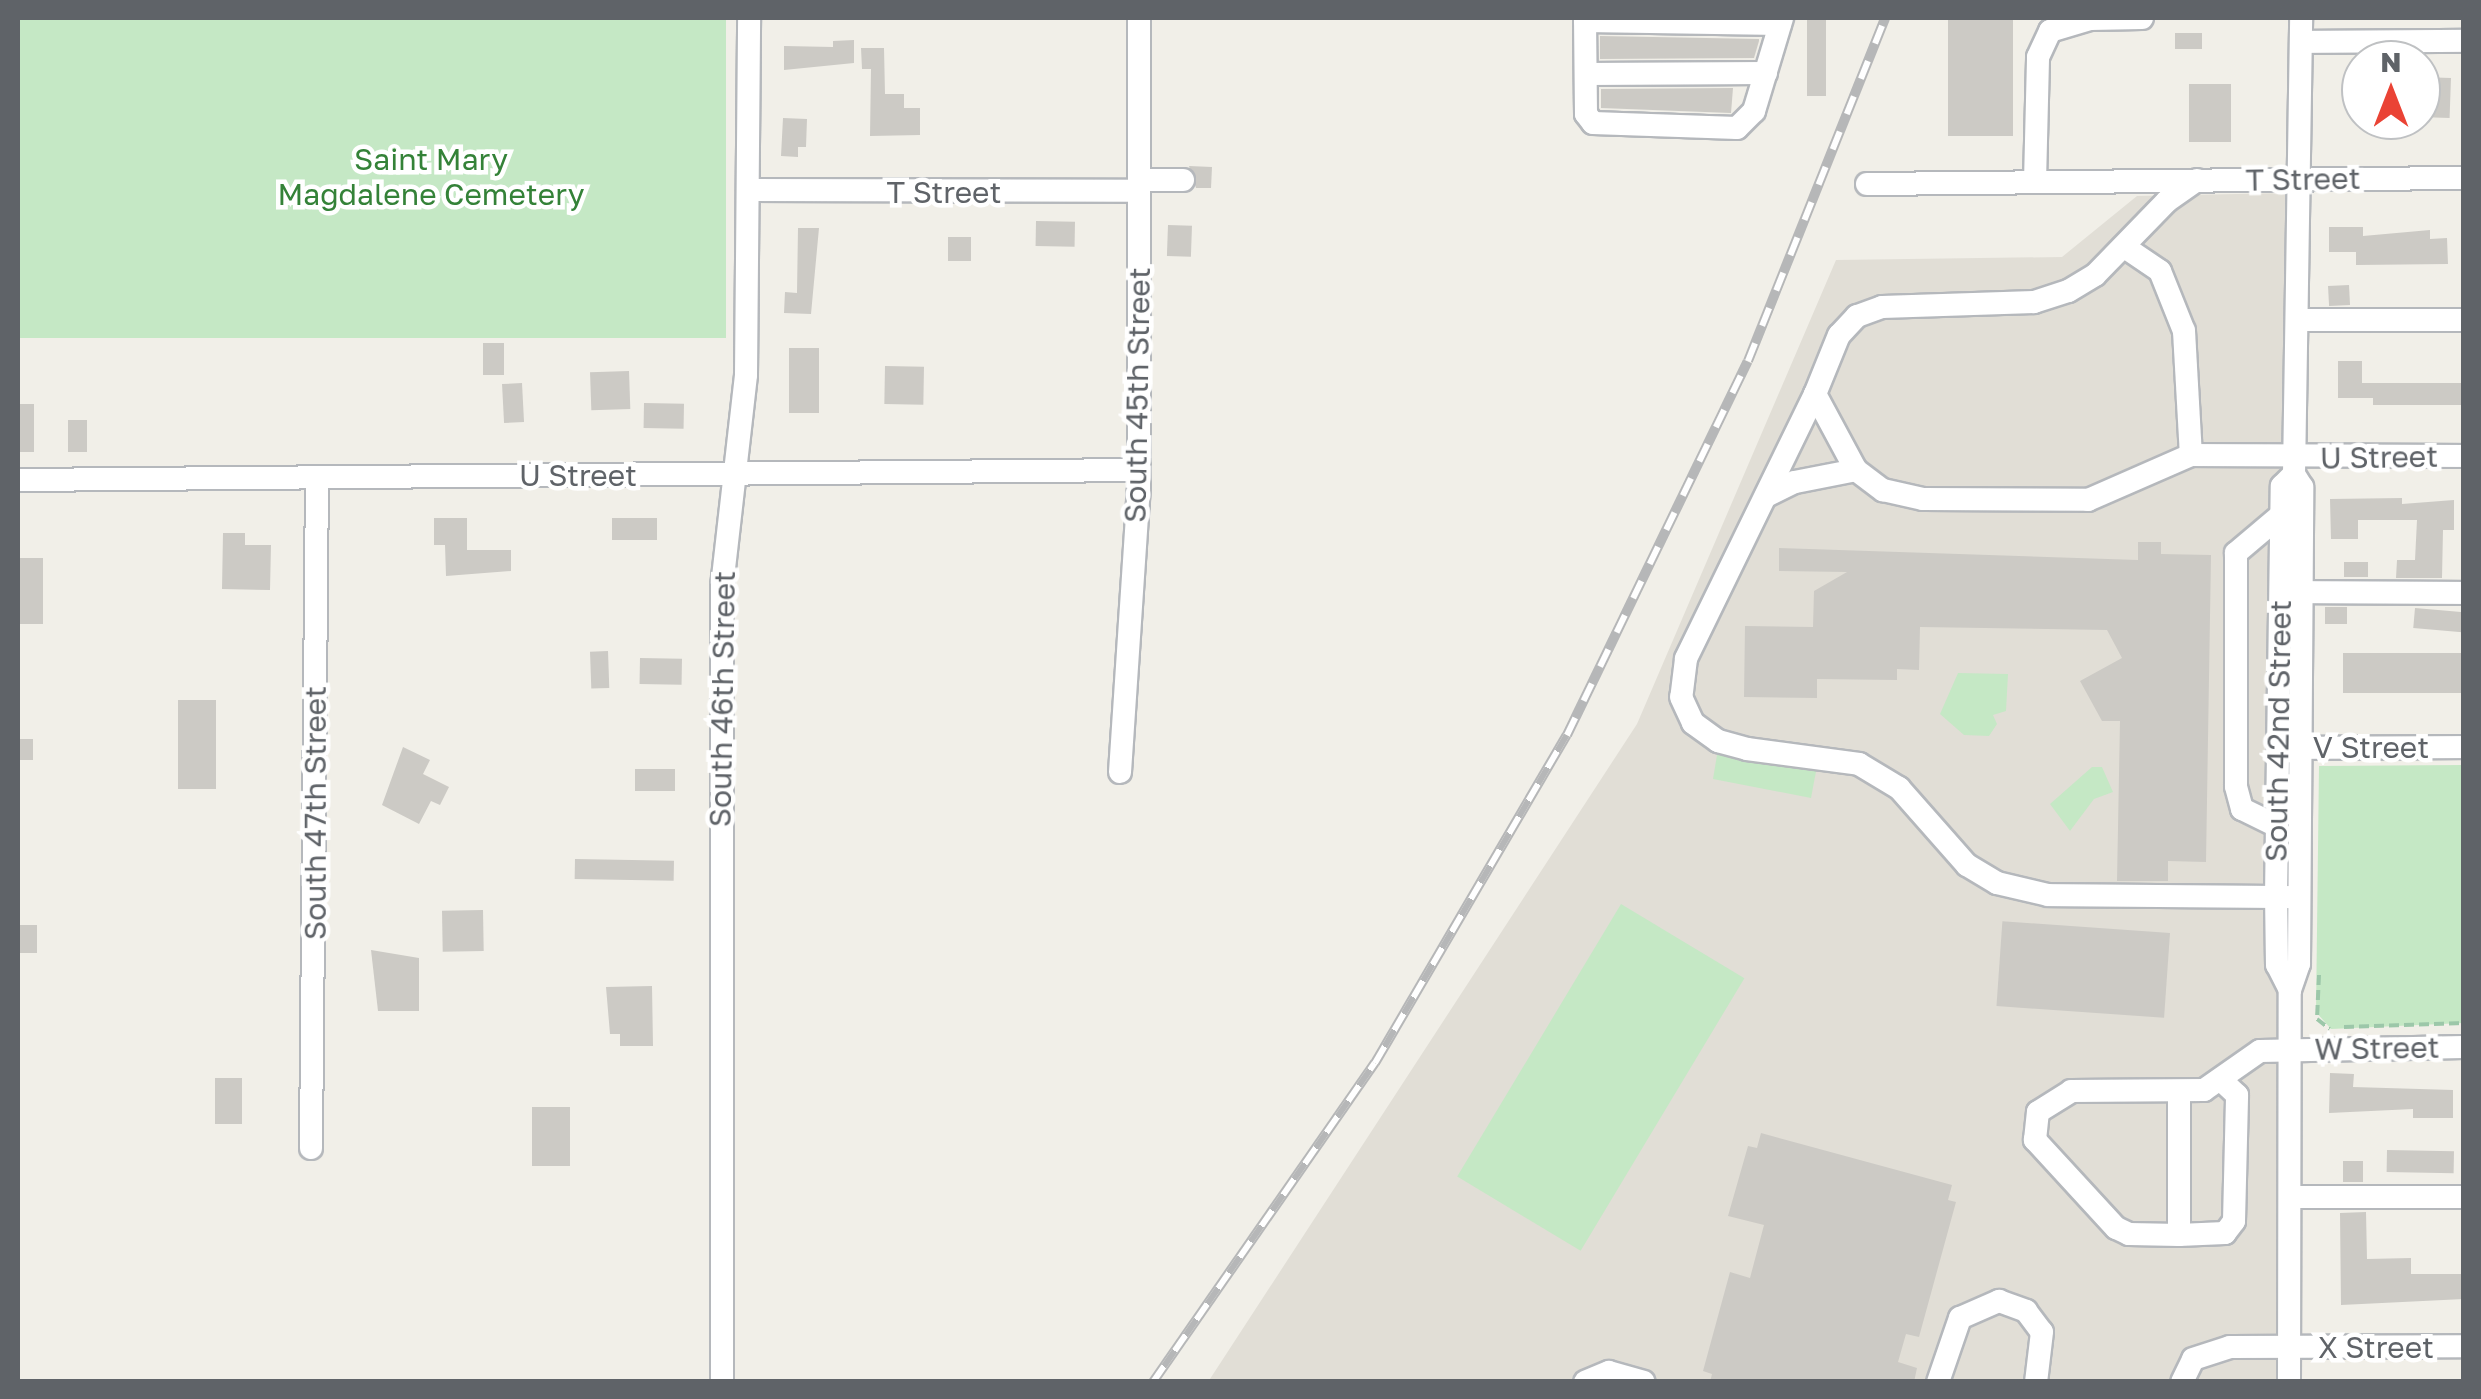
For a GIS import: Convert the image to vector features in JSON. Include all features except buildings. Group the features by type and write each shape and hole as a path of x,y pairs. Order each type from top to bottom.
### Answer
{"street":[{"name":"South 46th Street","path":"722,1382 722,605 746,375 749,18"},
{"name":"South 45th Street","path":"1120,772 1138,470 1139,18"},
{"path":"2036,182 2038,57 2050,31 2090,19 2142,18"},
{"name":"South 42nd Street","path":"2289,1382 2290,990 2277,964 2287,897 2290,592 2302,487 2295,466 2301,18"},
{"path":"1585,19 1781,21 1754,112 1737,128 1593,123 1586,114 1585,19"},
{"path":"2301,42 2464,41"},
{"path":"1586,74 1766,73"},
{"name":"T Street","path":"1867,184 2464,178"},
{"name":"T Street","path":"748,190 1140,185 1184,180"},
{"path":"2196,180 2167,202 2096,276 2034,302 1882,307 1857,316 1839,335 1815,394 1686,660 1681,696 1693,723 1718,741 1747,749 1859,764 1899,788 1968,865 1997,882 2048,896 2287,897"},
{"path":"1815,394 1856,470 1883,490 1923,499 2088,500 2191,456 2189,362 2179,313 2160,271 2126,248"},
{"path":"2296,320 2464,320"},
{"name":"U Street","path":"2191,456 2295,466 2464,456"},
{"name":"South 42nd Street","path":"2290,592 2281,515 2282,486 2295,466"},
{"name":"U Street","path":"18,480 1138,470"},
{"path":"1766,496 1794,482 1856,470"},
{"name":"South 47th Street","path":"311,1148 317,479"},
{"path":"2277,826 2242,809 2236,786 2236,553 2281,515"},
{"path":"2290,592 2464,593"},
{"name":"V Street","path":"2289,748 2464,747"},
{"name":"South 42nd Street","path":"2287,897 2277,826 2289,748"},
{"name":"W Street","path":"2223,1082 2244,1056 2290,1050 2464,1047"},
{"path":"2223,1082 2237,1095 2234,1221 2213,1236 2129,1234 2116,1228 2044,1155 2034,1129 2044,1105 2071,1091 2179,1092 2223,1082"},
{"path":"2179,1092 2179,1235"},
{"path":"2292,1197 2464,1196"},
{"path":"1938,1382 1960,1318 1971,1308 1999,1301 2026,1312 2042,1332 2036,1382"},
{"name":"X Street","path":"2182,1382 2193,1358 2205,1350 2464,1346"},
{"path":"1585,1382 1621,1372 1644,1382"}],"path":[{"path":"2319,992 2318,1019 2331,1029 2464,1023"}],"shaded area":[{"path":"2287,193 2284,1381 1208,1382 1637,724 1836,260 2062,257 2137,196"}],"green space":[{"name":"Saint Mary Magdalene Cemetery","path":"18,18 726,18 726,338 18,338"},
{"path":"1958,673 2008,674 2006,711 1993,715 1997,724 1989,736 1964,735 1940,714"},
{"path":"1718,749 1818,761 1811,798 1713,779"},
{"path":"2463,765 2463,1023 2331,1029 2316,1012 2319,766"},
{"path":"2092,767 2102,767 2113,792 2094,799 2070,831 2050,804"},
{"path":"1621,904 1744,978 1581,1251 1457,1177"}],"railway":[{"path":"1153,1382 1375,1063 1567,735 1748,361 1885,18"}]}
